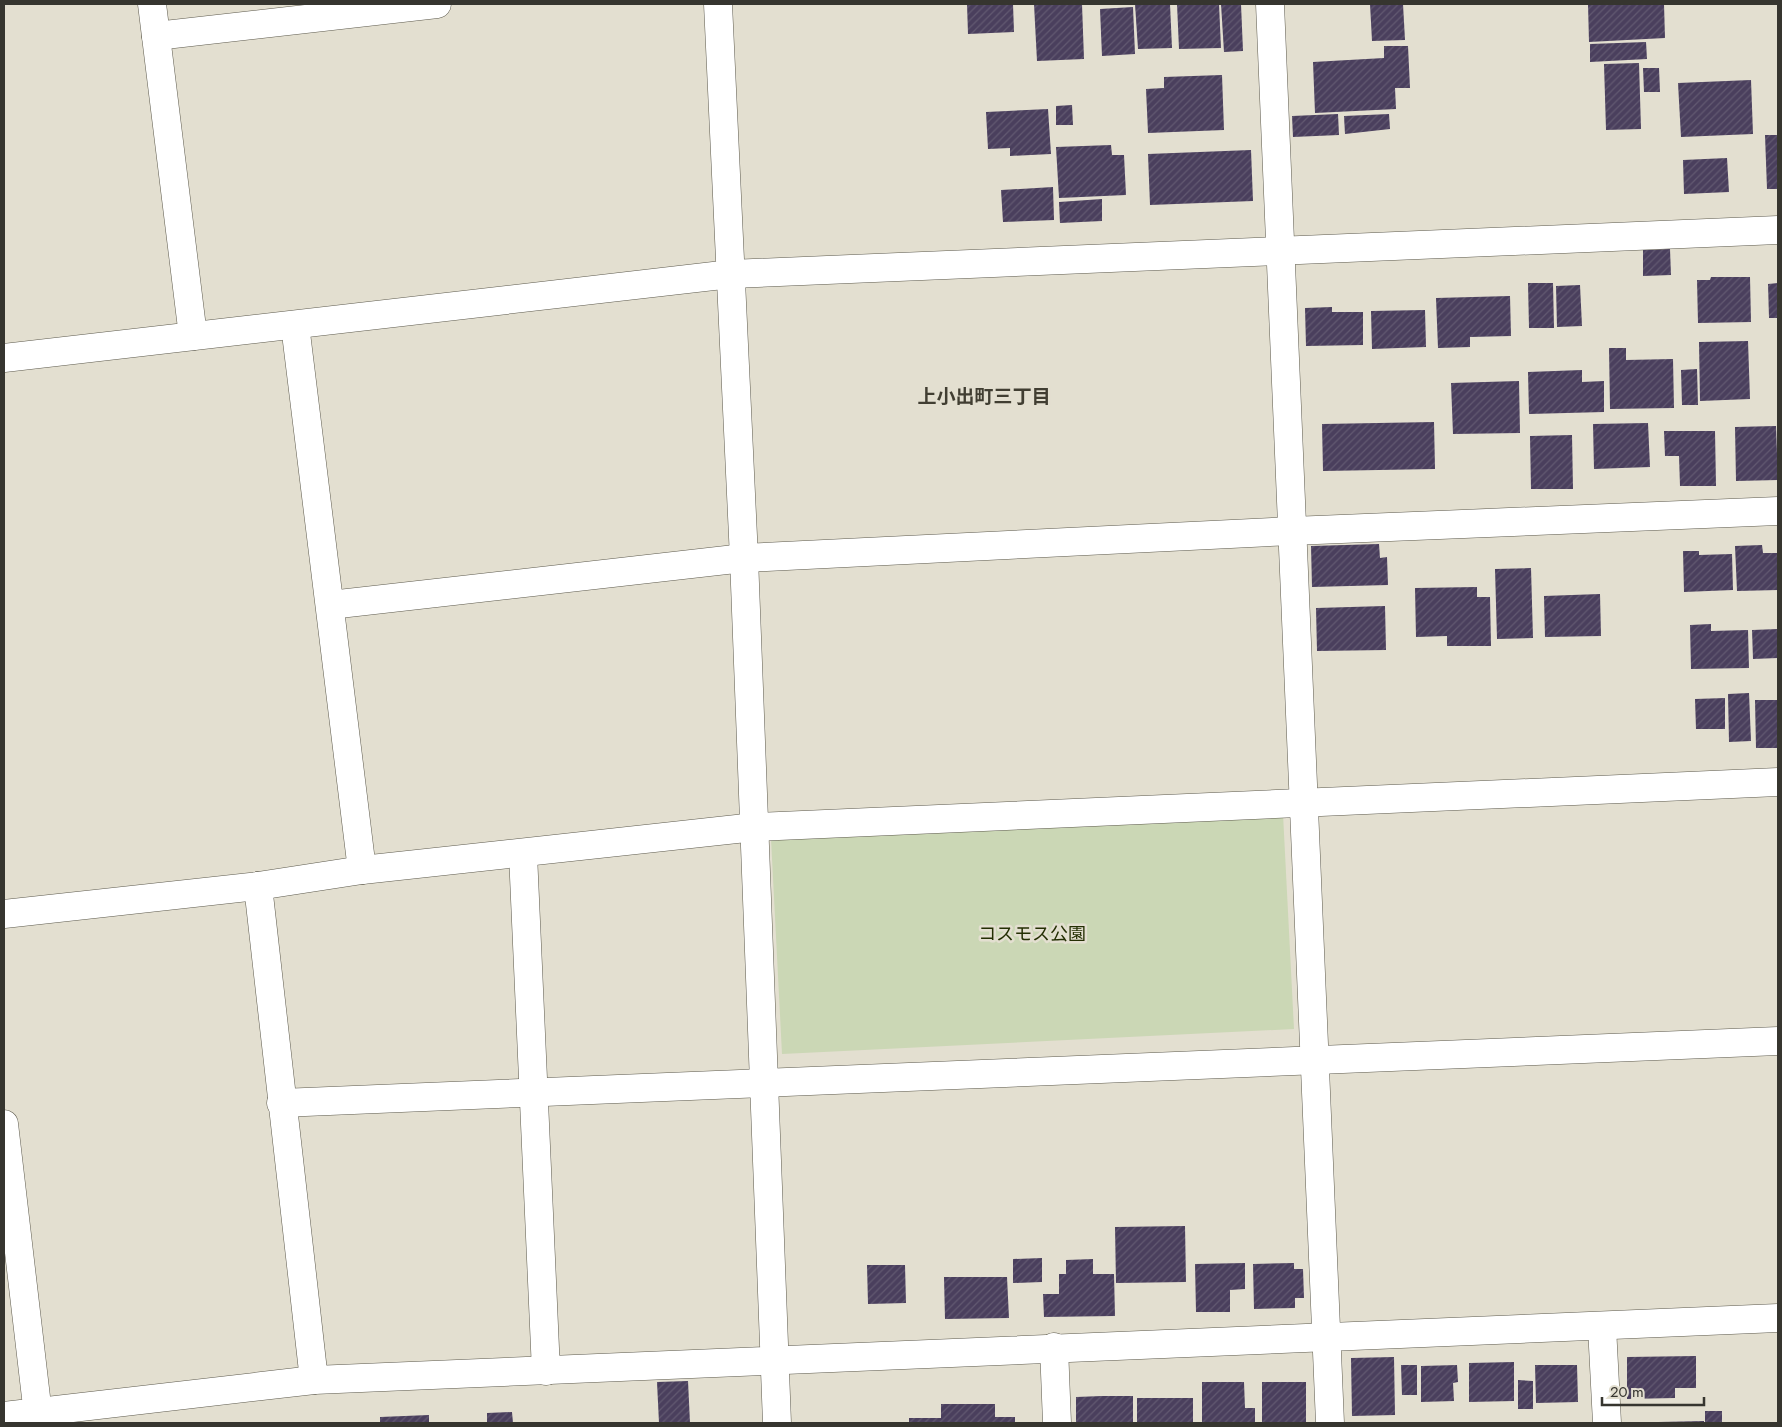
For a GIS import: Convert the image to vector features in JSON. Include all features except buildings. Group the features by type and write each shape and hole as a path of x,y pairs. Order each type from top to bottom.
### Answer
{"main road":[{"path":"152,4 193,336"},
{"path":"156,36 437,4"},
{"path":"718,4 744,558 777,1423"},
{"path":"1270,4 1330,1423"},
{"path":"4,358 731,274 1778,230"},
{"path":"295,325 362,870"},
{"path":"330,605 744,558 1292,531 1778,511"},
{"path":"4,914 258,886 362,870 523,854 754,826 1778,782"},
{"path":"523,854 546,1371"},
{"path":"258,886 281,1103 314,1380"},
{"path":"281,1103 1778,1040"},
{"path":"4,1124 39,1417"},
{"path":"4,1416 39,1417 314,1380 1054,1347 1602,1327 1778,1318"},
{"path":"1602,1327 1607,1423"},
{"path":"1054,1347 1057,1423"}],"green space":[{"name":"コスモス公園","path":"1283,814 1294,1029 782,1054 771,839"}],"district":[{"name":"上小出町三丁目","path":"984,396"}]}
